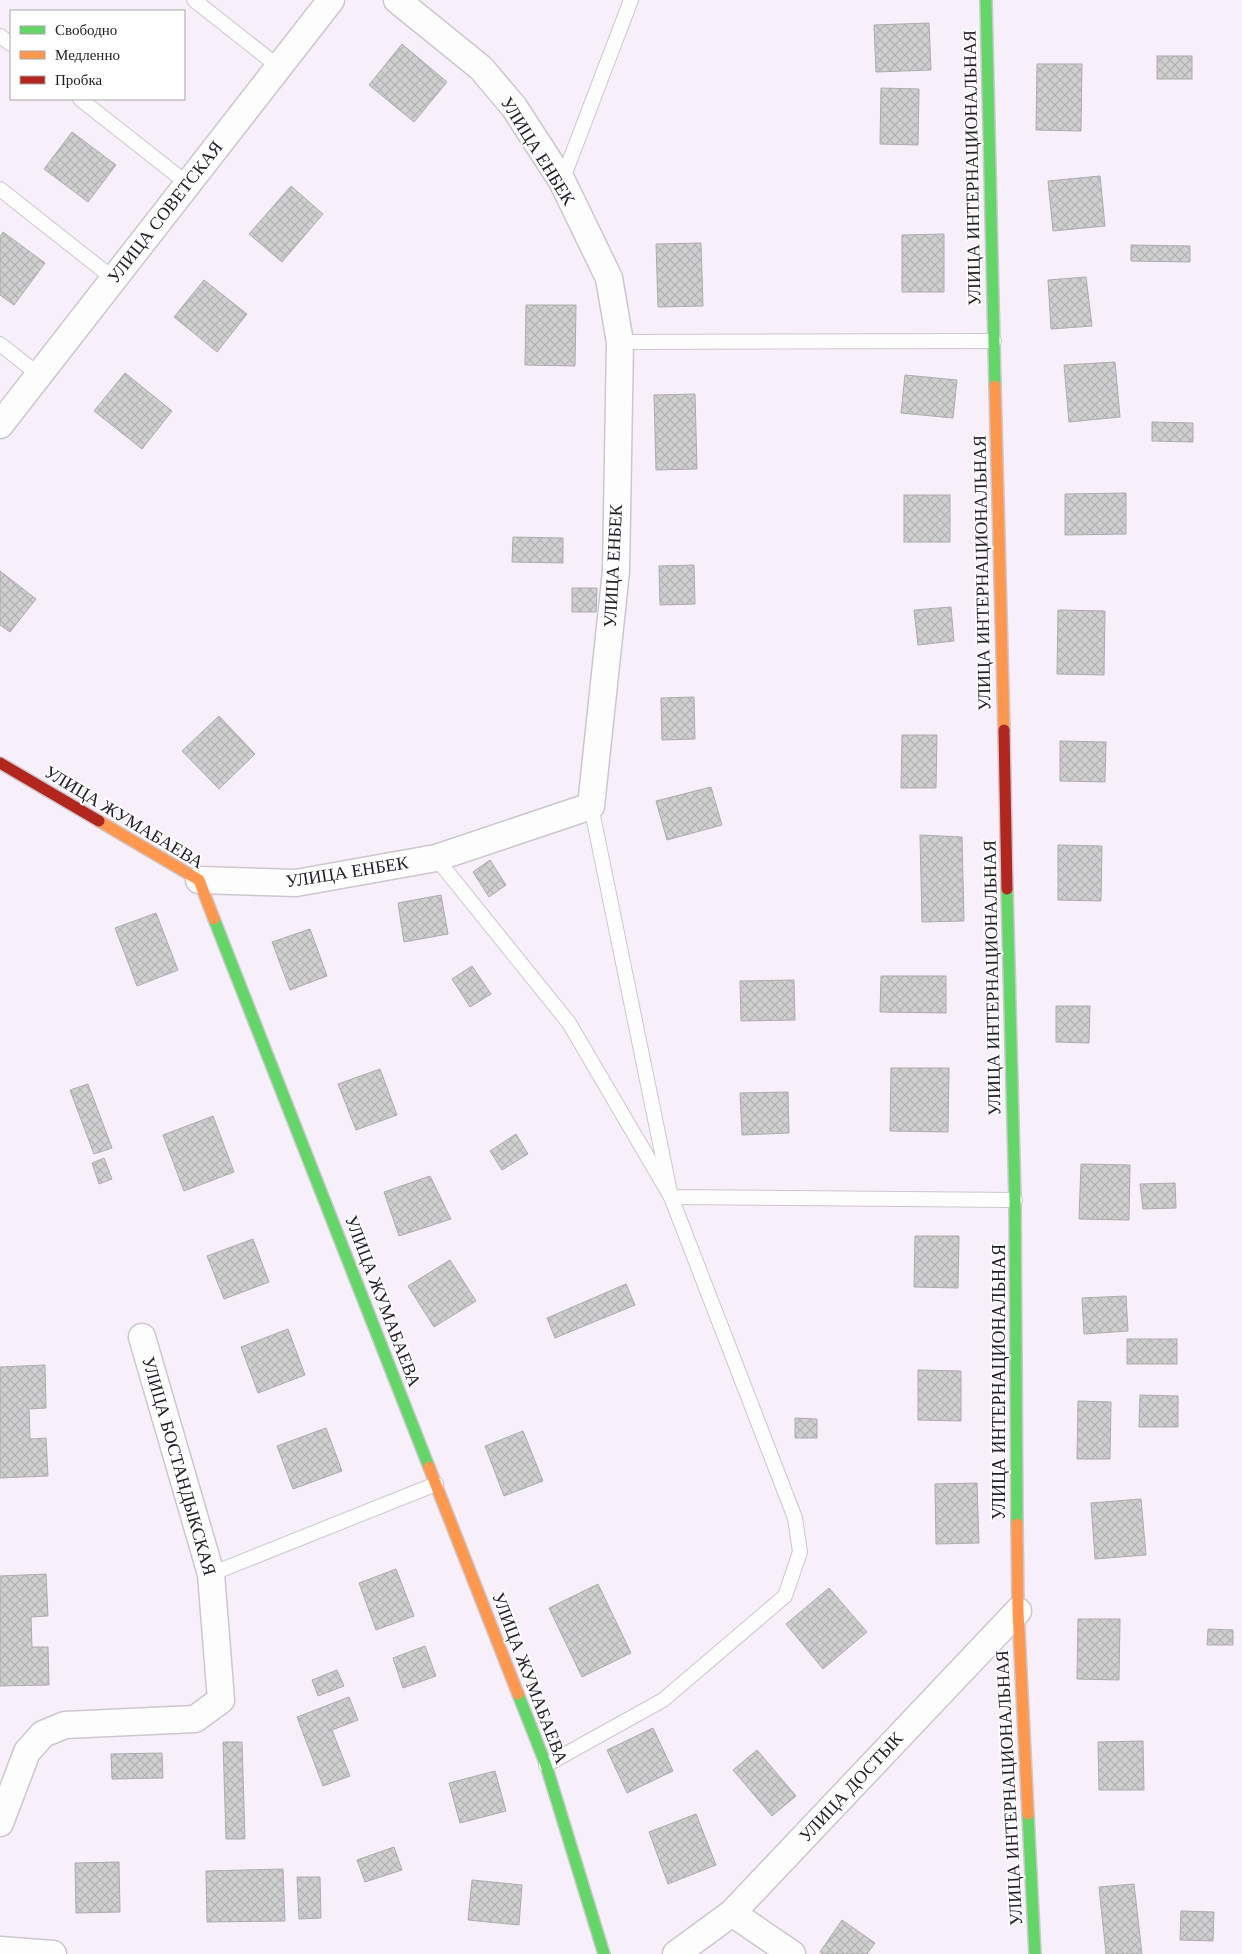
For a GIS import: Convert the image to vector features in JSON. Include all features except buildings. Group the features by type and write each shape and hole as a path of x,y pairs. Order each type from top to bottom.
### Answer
{"street":[{"name":"УЛИЦА СОВЕТСКАЯ","path":"0,424 331,0"},
{"name":"УЛИЦА ЕНБЕК","path":"199,880 296,883 436,858 591,806 616,572 620,342 609,278 562,181 514,107 481,68 397,0"},
{"name":"УЛИЦА ИНТЕРНАЦИОНАЛЬНАЯ","path":"986,0 1016,1200 1018,1611 1035,1954"},
{"name":"УЛИЦА ЖУМАБАЕВА","path":"0,763 199,880 546,1765 604,1954"},
{"name":"УЛИЦА БОСТАНДЫКСКАЯ","path":"0,1823 27,1752 43,1734 65,1725 195,1719 221,1700 211,1574 142,1337"},
{"name":"УЛИЦА ДОСТЫК","path":"676,1954 732,1913 1018,1611"},
{"path":"732,1913 792,1954"},
{"path":"0,1950 53,1954"}],"lane":[{"path":"194,0 278,67"},
{"path":"562,181 631,0"},
{"path":"81,100 188,184"},
{"path":"0,189 114,278"},
{"path":"620,342 994,341"},
{"path":"0,344 39,375"},
{"path":"591,806 671,1197"},
{"path":"436,858 569,1023 671,1197 795,1518 800,1552 785,1596 664,1700 546,1765"},
{"path":"671,1197 1016,1200"},
{"path":"211,1574 436,1484"}],"traffic: fast":[{"path":"986,0 995,386"},
{"path":"1007,889 1015,1200 1017,1524"},
{"path":"214,919 429,1467"},
{"path":"518,1694 546,1765 604,1954"},
{"path":"1028,1814 1035,1954"}],"traffic: slow":[{"path":"995,386 1004,730"},
{"path":"99,821 199,880 214,919"},
{"path":"429,1467 518,1694"},
{"path":"1017,1524 1018,1611 1028,1814"}],"traffic: jam":[{"path":"1004,730 1007,889"},
{"path":"0,763 99,821"}]}
